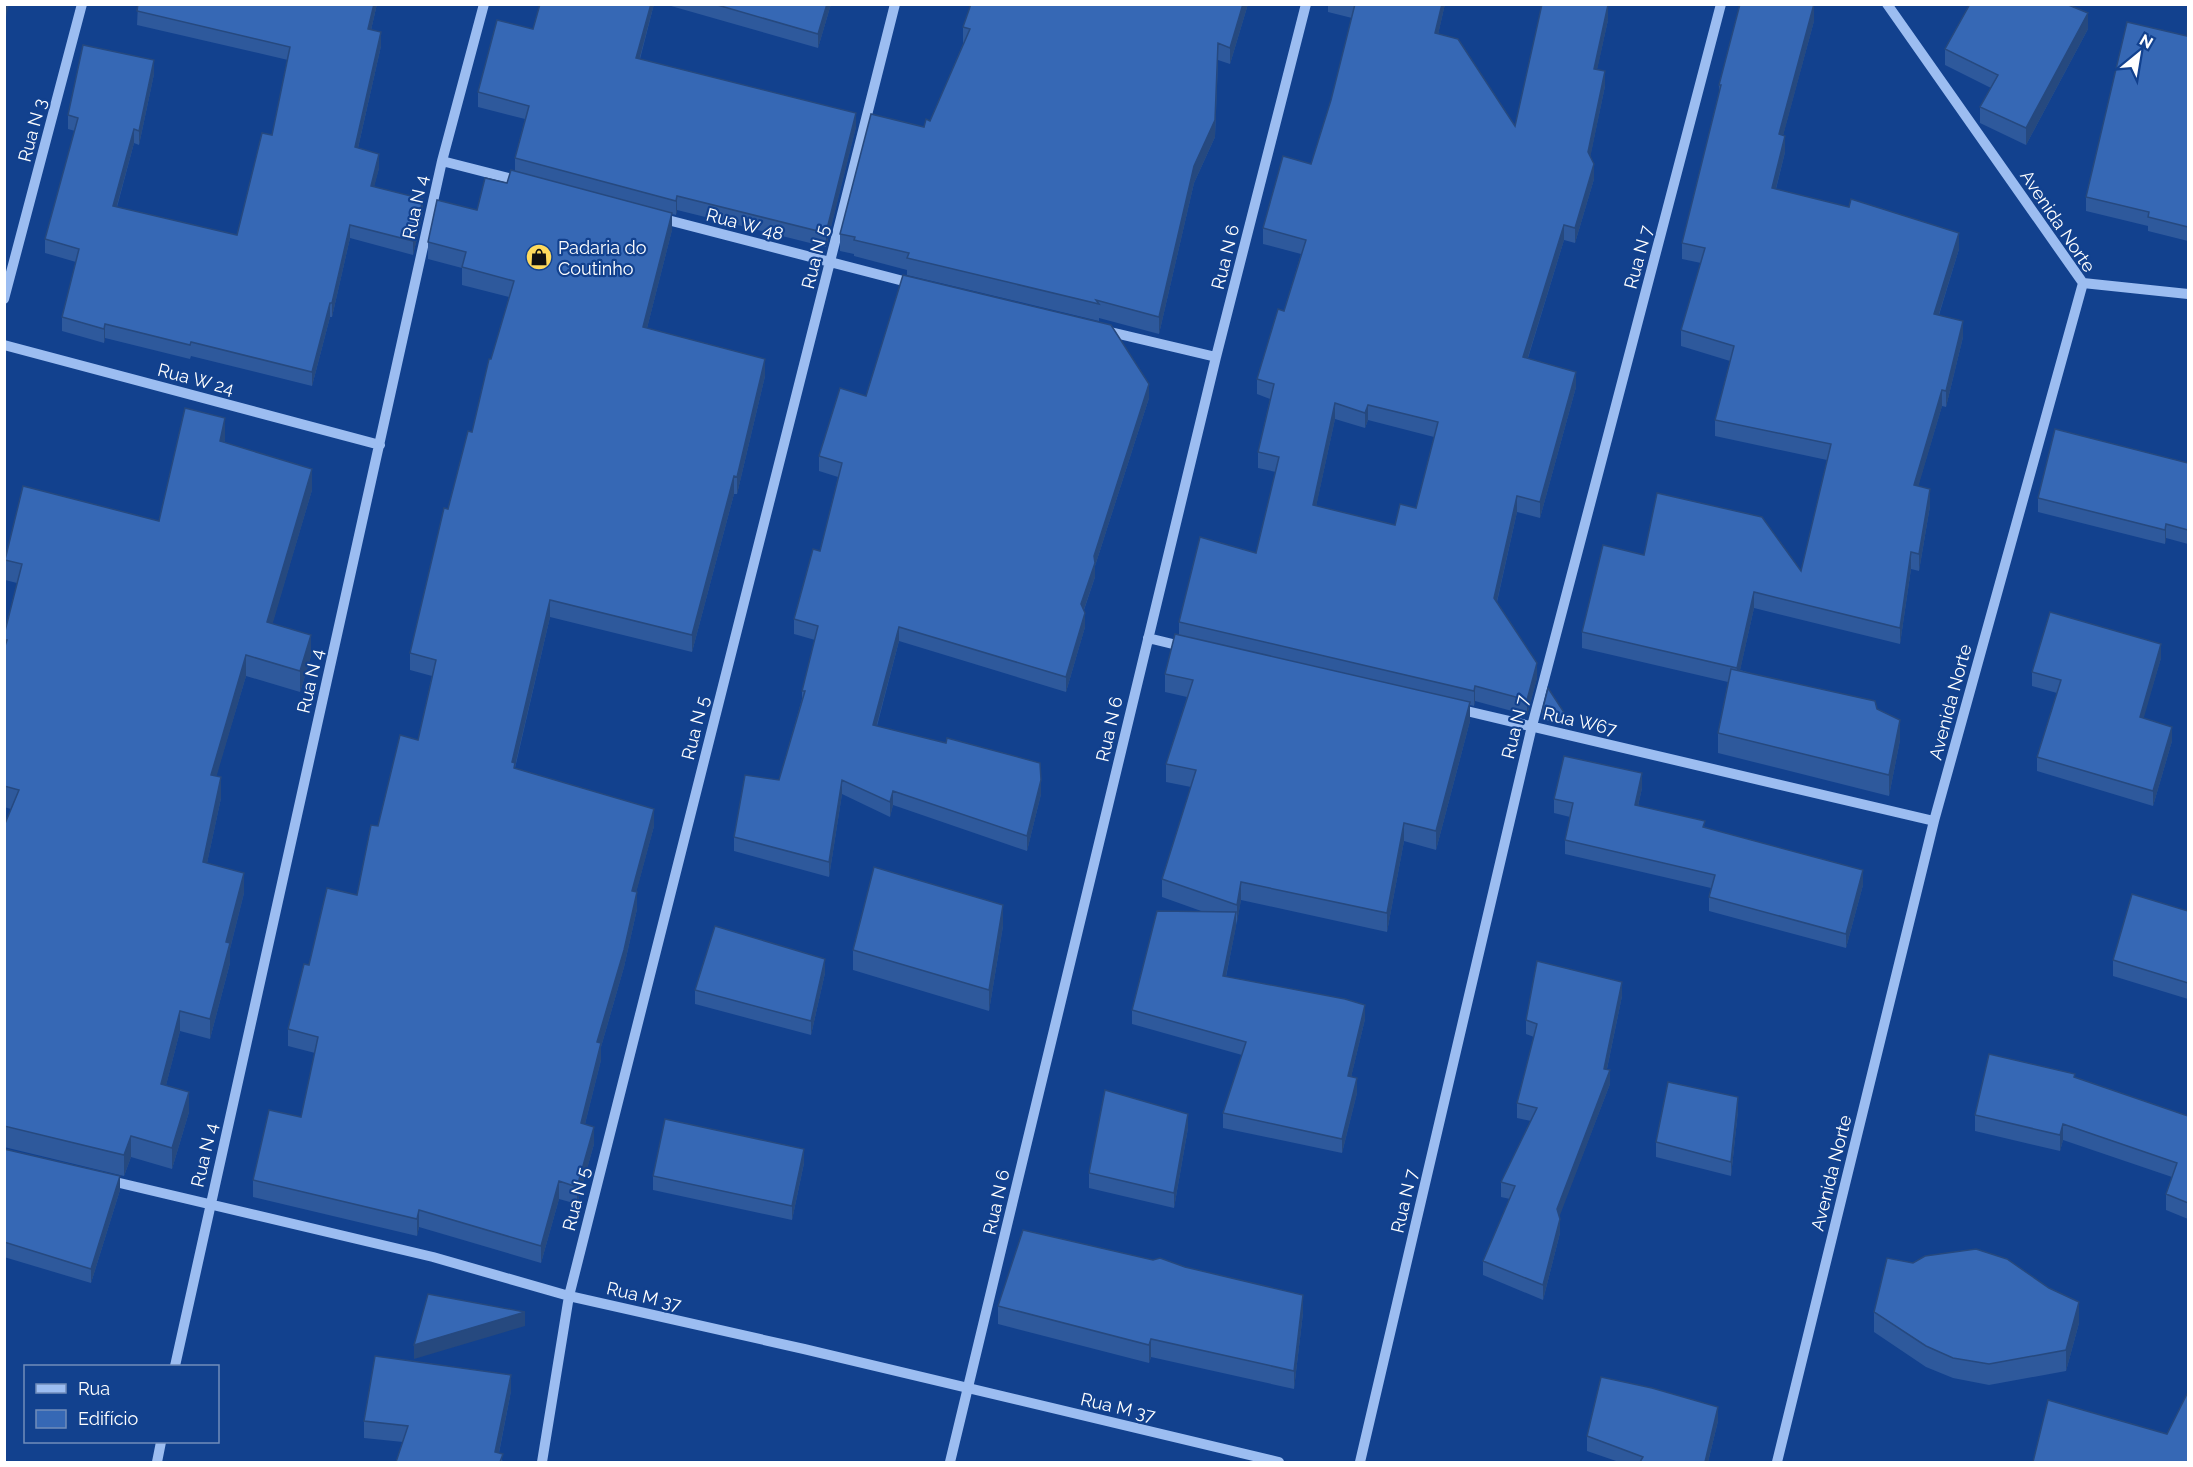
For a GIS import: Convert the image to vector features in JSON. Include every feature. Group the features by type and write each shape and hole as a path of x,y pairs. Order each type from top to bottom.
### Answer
{"street":[{"name":"Rua N 3","path":"4,299 82,4"},
{"name":"Rua N 4","path":"175,1365 442,161 484,4"},
{"name":"Rua N 5","path":"542,1462 569,1296 895,4"},
{"name":"Rua N 6","path":"950,1462 1216,357 1306,4"},
{"name":"Rua N 7","path":"1360,1462 1532,726 1721,4"},
{"name":"Avenida Norte","path":"1777,1462 1934,821 2084,283 1887,4"},
{"path":"442,161 534,185"},
{"name":"Rua W 48","path":"648,215 921,286"},
{"path":"2084,283 2188,294"},
{"path":"1091,327 1216,357"},
{"name":"Rua W 24","path":"4,345 380,446"},
{"path":"1148,638 1194,649"},
{"name":"Rua W67","path":"1451,707 1934,821"},
{"name":"Rua M 37","path":"96,1178 433,1257 569,1296 1279,1462"},
{"path":"157,1462 161,1443"}],"building":[{"path":"138,4 374,4 368,29 381,32 355,147 379,154 371,186 423,199 413,241 350,225 332,303 330,303 312,372 191,342 190,345 105,324 104,329 62,317 79,249 45,239 78,118 68,115 83,45 154,60 139,131 134,129 113,206 237,235 262,133 272,135 290,47 137,11"},
{"path":"540,4 651,4 636,58 856,113 826,233 677,196 676,201 515,158 529,106 478,92 497,20 533,29"},
{"path":"714,4 827,4 818,34"},
{"path":"971,4 1243,4 1230,48 1218,43 1215,120 1194,166 1159,317 1096,300 1099,304 907,258 909,253 854,240 855,237 840,234 871,114 924,127 926,119 930,121 970,29 963,27"},
{"path":"1355,4 1442,4 1435,33 1458,39 1515,126 1542,4 1608,5 1594,69 1605,71 1588,152 1594,164 1575,228 1564,225 1523,357 1576,372 1540,502 1517,496 1494,598 1537,663 1527,700 1475,686 1474,691 1179,622 1200,537 1256,553 1279,457 1258,452 1274,384 1257,379 1278,309 1284,311 1306,240 1263,228 1283,156 1311,164 1331,100","holes":["1335,403 1365,413 1368,405 1438,422 1416,508 1400,504 1395,525 1313,505"]},
{"path":"1740,4 1814,4 1779,134 1785,136 1772,188 1849,207 1851,199 1959,233 1934,314 1963,321 1946,391 1942,390 1914,485 1930,489 1919,554 1911,552 1900,628 1754,592 1737,668 1582,632 1603,545 1644,555 1657,493 1762,517 1801,571 1831,444 1715,420 1734,346 1681,330 1705,248 1682,243"},
{"path":"1970,4 2066,4 2088,13 2026,128 1980,107 1998,75 1945,49"},
{"path":"2188,11 2188,227 2148,217 2149,212 2086,197 2127,22 2187,36"},
{"path":"511,170 672,213 643,327 765,359 737,477 734,476 692,635 550,600 512,762 515,763 514,768 654,809 632,891 637,892 624,950 597,1042 601,1043 581,1123 594,1127 577,1187 559,1181 541,1246 419,1210 417,1219 253,1180 269,1110 301,1117 318,1037 288,1029 304,964 309,965 327,888 357,895 371,825 378,826 400,735 418,740 436,660 410,653 444,508 448,509 468,431 472,432 489,359 491,359 514,281 462,267 466,252 428,242 437,200 477,210 485,178 507,183"},
{"path":"903,275 1111,325 1149,384 1094,556 1095,563 1081,604 1085,613 1066,677 899,627 873,725 946,743 947,738 1040,763 1041,780 1027,836 893,791 890,802 842,780 829,862 734,837 745,775 779,780 805,691 802,691 818,626 794,619 813,549 820,551 842,463 819,456 840,388 866,396"},
{"path":"185,408 225,418 220,441 312,469 267,622 311,635 300,671 246,655 211,775 221,777 203,862 244,873 226,942 230,943 210,1019 180,1011 161,1084 189,1092 172,1148 131,1136 124,1155 4,1126 4,826 19,790 4,786 4,649 7,640 4,640 4,635 22,564 5,560 23,486 159,521"},
{"path":"2055,429 2188,463 2188,530 2166,524 2165,530 2038,498"},
{"path":"2050,612 2161,644 2140,717 2172,727 2153,791 2037,757 2061,680 2032,672"},
{"path":"1175,634 1470,702 1436,831 1404,823 1387,913 1241,882 1237,905 1162,879 1196,770 1166,764 1193,680 1165,674"},
{"path":"1731,669 1875,701 1877,709 1900,720 1889,775 1718,733"},
{"path":"1548,688 1569,720 1542,712"},
{"path":"1564,756 1642,773 1635,805 1705,821 1703,827 1863,870 1846,934 1709,897 1715,875 1565,840 1573,803 1554,799"},
{"path":"874,867 1003,905 989,990 853,950"},
{"path":"2132,894 2188,911 2188,983 2113,960"},
{"path":"1157,911 1236,912 1223,976 1345,999 1365,1005 1348,1076 1357,1078 1342,1139 1223,1113 1246,1042 1132,1010"},
{"path":"715,926 825,959 811,1021 695,990"},
{"path":"1537,961 1622,982 1604,1069 1610,1070 1557,1209 1560,1219 1543,1285 1483,1261 1515,1186 1501,1182 1537,1108 1517,1103 1537,1024 1526,1020"},
{"path":"1989,1054 2075,1074 2074,1077 2188,1116 2188,1203 2166,1194 2177,1163 2063,1124 2060,1135 1975,1115"},
{"path":"1668,1082 1738,1097 1731,1162 1656,1142"},
{"path":"1105,1090 1188,1114 1174,1193 1089,1173"},
{"path":"665,1119 804,1149 792,1206 653,1176"},
{"path":"4,1149 120,1176 91,1269 4,1242"},
{"path":"1023,1230 1153,1260 1160,1258 1185,1267 1303,1295 1294,1371 1151,1339 1149,1345 998,1306"},
{"path":"1976,1249 2007,1259 2049,1288 2079,1302 2066,1350 1989,1364 1953,1358 1926,1346 1874,1312 1887,1258 1913,1263 1925,1256"},
{"path":"428,1294 525,1312 414,1345"},
{"path":"375,1356 511,1375 495,1452 503,1454 500,1462 396,1462 408,1426 364,1421"},
{"path":"1601,1377 1652,1388 1718,1407 1705,1462 1640,1462 1643,1457 1587,1436"},
{"path":"2188,1392 2188,1462 2033,1462 2048,1400 2167,1434"}],"place":[{"name":"Padaria do Coutinho","path":"539,257"}]}
